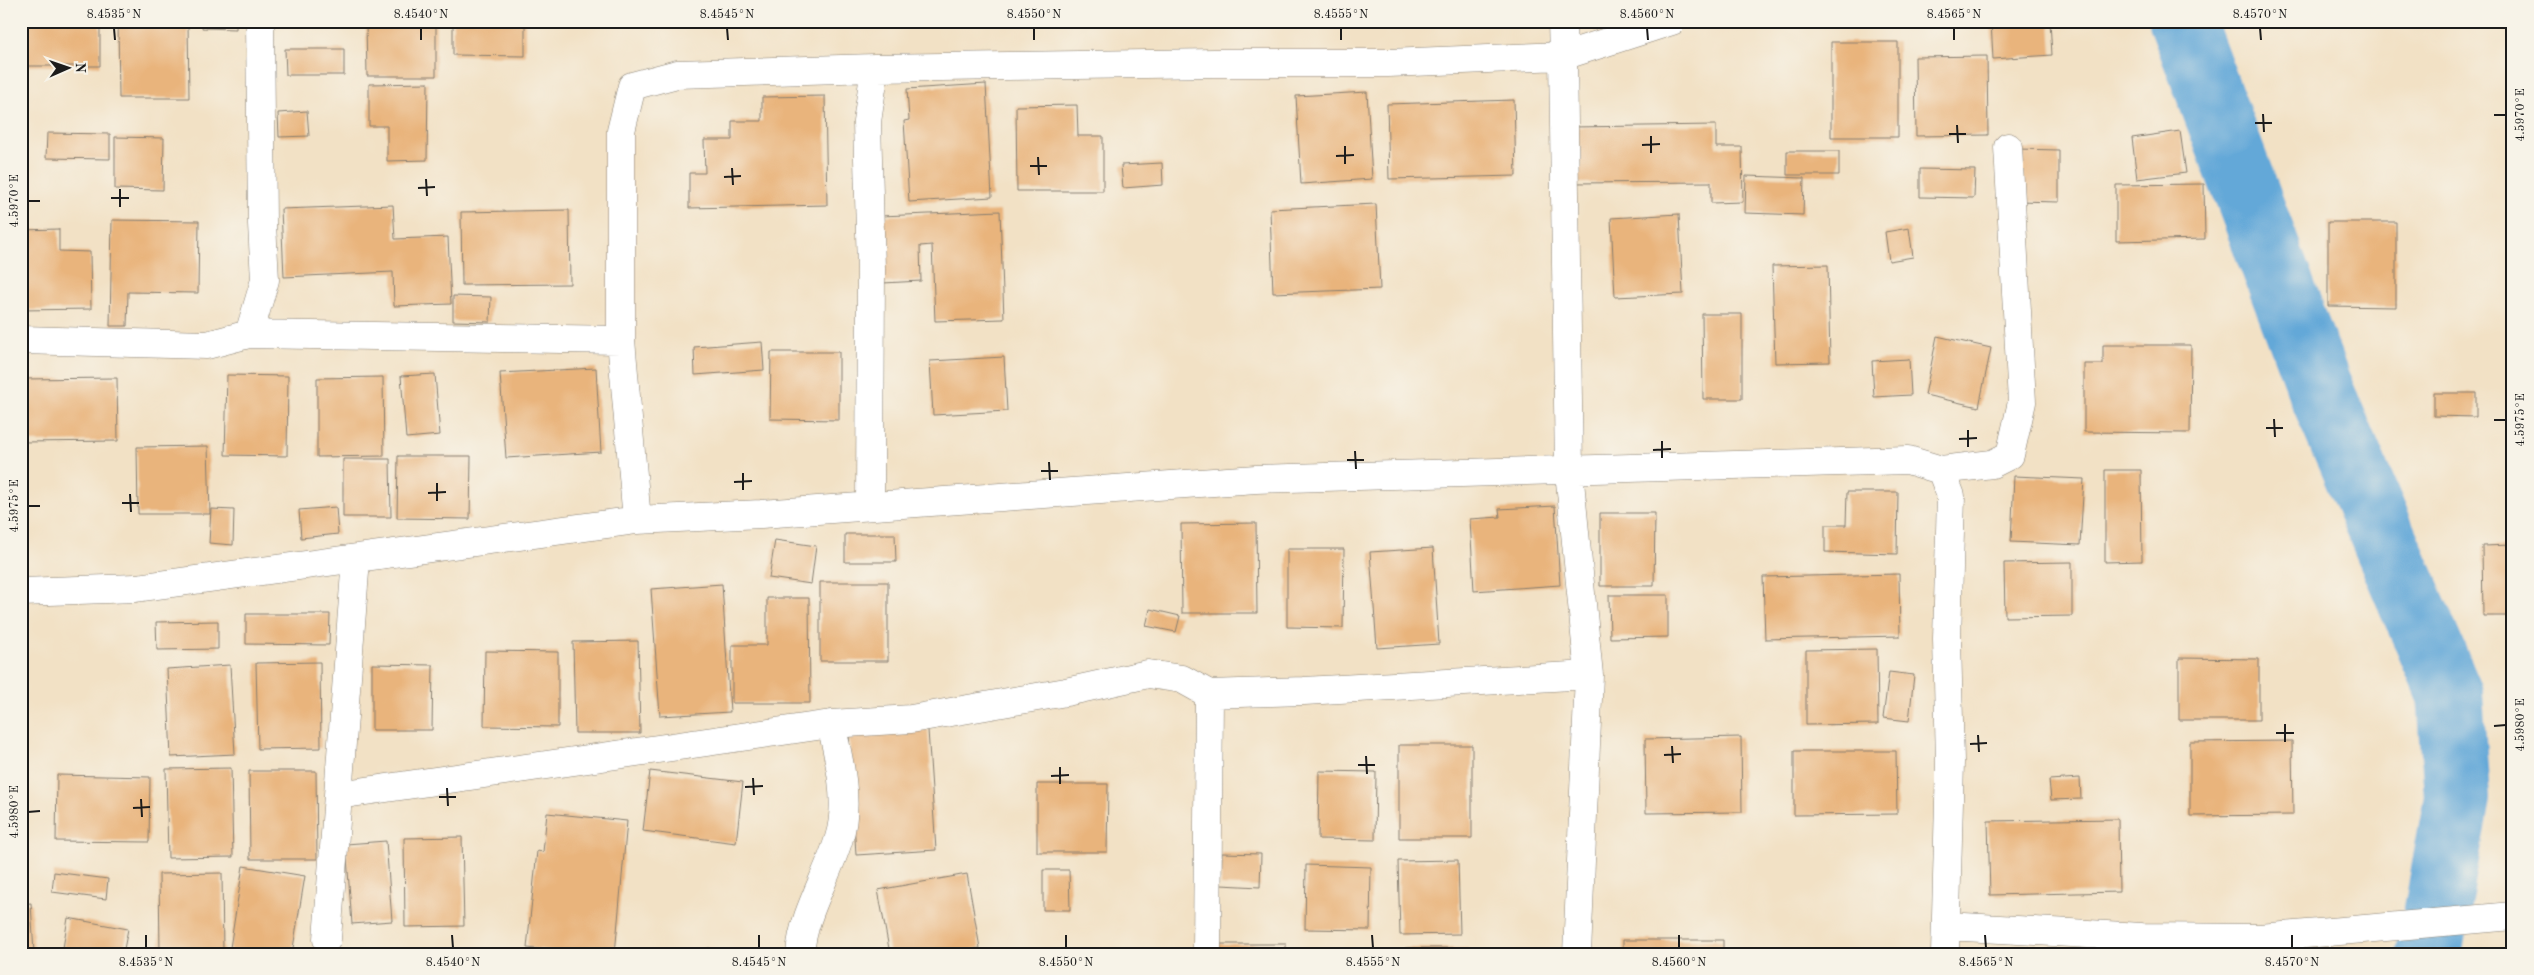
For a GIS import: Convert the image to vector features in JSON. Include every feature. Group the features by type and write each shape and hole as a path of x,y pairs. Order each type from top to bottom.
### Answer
{"street":[{"path":"249,334 265,280 262,224 260,21"},
{"path":"1562,21 1569,471 1589,675 1577,954"},
{"path":"637,520 630,462 621,340 621,131 632,86 677,74 875,68 1214,63 1388,63 1563,56 1672,21"},
{"path":"870,506 871,270 867,122 875,68"},
{"path":"21,592 136,588 637,520 1256,479 1908,460 1941,470 1992,464 2010,455 2022,402 2008,147"},
{"path":"21,340 207,345 249,334 621,340"},
{"path":"1941,470 1951,496 1947,639 1950,762 1945,954"},
{"path":"328,939 356,558"},
{"path":"338,795 831,724 911,719 1066,692 1148,674 1182,679 1209,694 1304,691 1589,675"},
{"path":"1207,954 1209,694"},
{"path":"800,954 807,917 840,836 843,799 842,780 840,761 831,724"},
{"path":"1946,926 2143,945 2260,938 2513,916"}],"building":[{"path":"21,21 100,21 100,66 21,66"},
{"path":"118,21 188,21 189,98 119,98"},
{"path":"203,21 236,21 236,29 202,28"},
{"path":"366,21 436,21 436,76 367,76"},
{"path":"453,21 525,21 525,56 453,55"},
{"path":"999,21 1030,21 1030,23 999,23"},
{"path":"1991,21 2050,21 2052,55 1993,59"},
{"path":"1831,42 1898,42 1898,137 1831,137"},
{"path":"285,49 344,49 344,75 286,75"},
{"path":"1987,56 1988,135 1916,136 1915,57"},
{"path":"428,83 427,160 387,161 387,126 369,126 369,84"},
{"path":"986,84 992,197 909,202 904,121 909,120 907,89"},
{"path":"1367,92 1372,179 1301,184 1296,96"},
{"path":"825,96 827,205 689,208 689,173 705,173 704,140 732,140 732,121 762,121 762,97"},
{"path":"1514,100 1516,176 1389,179 1387,104"},
{"path":"1077,105 1078,136 1103,136 1103,191 1017,191 1016,106"},
{"path":"307,111 309,136 279,137 278,113"},
{"path":"1716,125 1716,147 1742,147 1743,202 1711,203 1711,182 1572,183 1571,127"},
{"path":"2180,131 2186,173 2137,179 2132,138"},
{"path":"47,133 110,134 110,159 46,158"},
{"path":"115,137 164,138 163,190 115,189"},
{"path":"2017,149 2059,150 2059,202 2016,201"},
{"path":"1787,151 1839,151 1839,175 1787,175"},
{"path":"1162,163 1163,185 1123,188 1121,165"},
{"path":"1920,169 1975,170 1974,198 1920,197"},
{"path":"1746,176 1804,178 1803,215 1745,213"},
{"path":"2204,184 2205,239 2116,241 2116,185"},
{"path":"1376,204 1380,289 1273,293 1270,209"},
{"path":"393,205 395,239 448,237 451,304 394,306 393,272 284,277 281,209"},
{"path":"569,210 570,284 462,285 461,212"},
{"path":"1000,211 1004,319 935,321 932,245 920,246 921,281 883,283 881,216"},
{"path":"1679,214 1683,294 1615,297 1611,218"},
{"path":"112,220 199,221 198,293 128,292 127,326 110,326"},
{"path":"2328,222 2396,222 2396,307 2328,306"},
{"path":"1909,228 1913,257 1889,261 1885,232"},
{"path":"59,229 59,251 90,252 91,309 21,310 21,230"},
{"path":"1828,265 1830,362 1775,363 1772,266"},
{"path":"453,296 491,297 490,322 453,321"},
{"path":"1702,314 1742,314 1742,399 1703,399"},
{"path":"1937,336 1991,348 1979,407 1925,395"},
{"path":"762,342 764,370 695,375 694,347"},
{"path":"2103,345 2191,345 2190,433 2084,432 2084,364 2103,364"},
{"path":"771,352 839,352 839,420 770,419"},
{"path":"1004,357 1007,411 933,415 930,361"},
{"path":"1909,359 1911,395 1874,397 1872,361"},
{"path":"596,368 601,452 506,458 500,373"},
{"path":"435,374 440,435 406,438 401,376"},
{"path":"227,375 288,376 287,456 225,455"},
{"path":"383,377 384,456 317,457 317,378"},
{"path":"117,378 118,441 21,442 21,379"},
{"path":"2434,393 2476,393 2476,417 2434,416"},
{"path":"208,446 210,514 138,514 137,447"},
{"path":"398,456 471,456 470,519 397,518"},
{"path":"343,459 390,459 391,517 343,517"},
{"path":"2105,470 2141,470 2142,561 2105,562"},
{"path":"2014,476 2084,479 2080,545 2011,542"},
{"path":"1847,492 1898,492 1897,554 1825,552 1825,525 1846,525"},
{"path":"1555,506 1560,585 1474,591 1470,519 1500,517 1499,509"},
{"path":"336,507 338,534 301,538 299,510"},
{"path":"211,509 234,510 233,545 209,543"},
{"path":"1600,513 1655,513 1654,586 1600,586"},
{"path":"1256,523 1257,613 1182,613 1181,524"},
{"path":"845,534 895,534 896,562 845,562"},
{"path":"775,540 816,546 811,584 769,578"},
{"path":"2513,545 2513,616 2483,616 2482,546"},
{"path":"1433,548 1439,644 1377,648 1370,552"},
{"path":"1287,549 1344,549 1343,628 1287,627"},
{"path":"2072,562 2072,616 2005,617 2004,563"},
{"path":"1899,574 1900,636 1765,639 1763,577"},
{"path":"820,582 888,582 888,661 820,661"},
{"path":"722,584 730,712 660,716 651,589"},
{"path":"1609,595 1668,595 1668,637 1610,638"},
{"path":"767,598 809,598 810,703 732,703 732,645 767,645"},
{"path":"1150,609 1180,616 1176,632 1146,626"},
{"path":"246,614 330,614 329,645 246,644"},
{"path":"218,621 218,649 157,650 156,622"},
{"path":"638,641 640,733 575,733 573,642"},
{"path":"1877,649 1878,724 1806,725 1806,650"},
{"path":"485,651 558,652 558,727 484,726"},
{"path":"2179,658 2259,659 2259,720 2179,720"},
{"path":"320,662 321,748 258,749 256,663"},
{"path":"372,664 433,665 432,730 372,730"},
{"path":"230,665 235,754 171,757 167,669"},
{"path":"1889,672 1914,675 1909,721 1883,718"},
{"path":"928,730 936,850 856,855 849,735"},
{"path":"1741,737 1742,812 1646,813 1645,739"},
{"path":"2292,741 2293,815 2190,816 2190,742"},
{"path":"1399,745 1472,745 1472,838 1399,838"},
{"path":"1794,751 1896,751 1897,814 1794,815"},
{"path":"231,768 233,857 168,858 166,769"},
{"path":"249,771 316,771 317,859 250,859"},
{"path":"650,771 743,782 736,843 643,831"},
{"path":"1319,771 1376,772 1375,840 1318,839"},
{"path":"57,775 150,777 149,842 56,841"},
{"path":"2080,778 2081,799 2051,800 2049,780"},
{"path":"1037,784 1108,784 1107,852 1037,852"},
{"path":"547,813 627,821 615,954 584,954 527,948 537,851 543,852"},
{"path":"2118,819 2119,892 1990,895 1988,821"},
{"path":"462,837 464,926 405,927 404,838"},
{"path":"386,841 392,921 352,924 346,844"},
{"path":"1222,853 1261,854 1260,887 1221,885"},
{"path":"1458,860 1460,934 1400,935 1398,861"},
{"path":"1306,865 1371,867 1370,930 1305,929"},
{"path":"243,866 305,876 292,954 229,954"},
{"path":"1043,870 1069,870 1070,910 1043,910"},
{"path":"54,872 108,879 106,899 52,892"},
{"path":"222,873 223,954 160,954 159,874"},
{"path":"967,874 980,948 951,954 890,954 878,890"},
{"path":"31,903 34,954 21,954 21,904"},
{"path":"68,918 128,929 123,954 62,954"},
{"path":"1623,940 1723,940 1723,954 1623,954"},
{"path":"1216,944 1286,944 1286,954 1216,954"},
{"path":"710,948 711,954 676,954 676,953"},
{"path":"1405,948 1468,948 1468,954 1405,954"}],"waterway":[{"path":"2182,21 2318,384 2450,694 2457,798 2429,954"}]}
